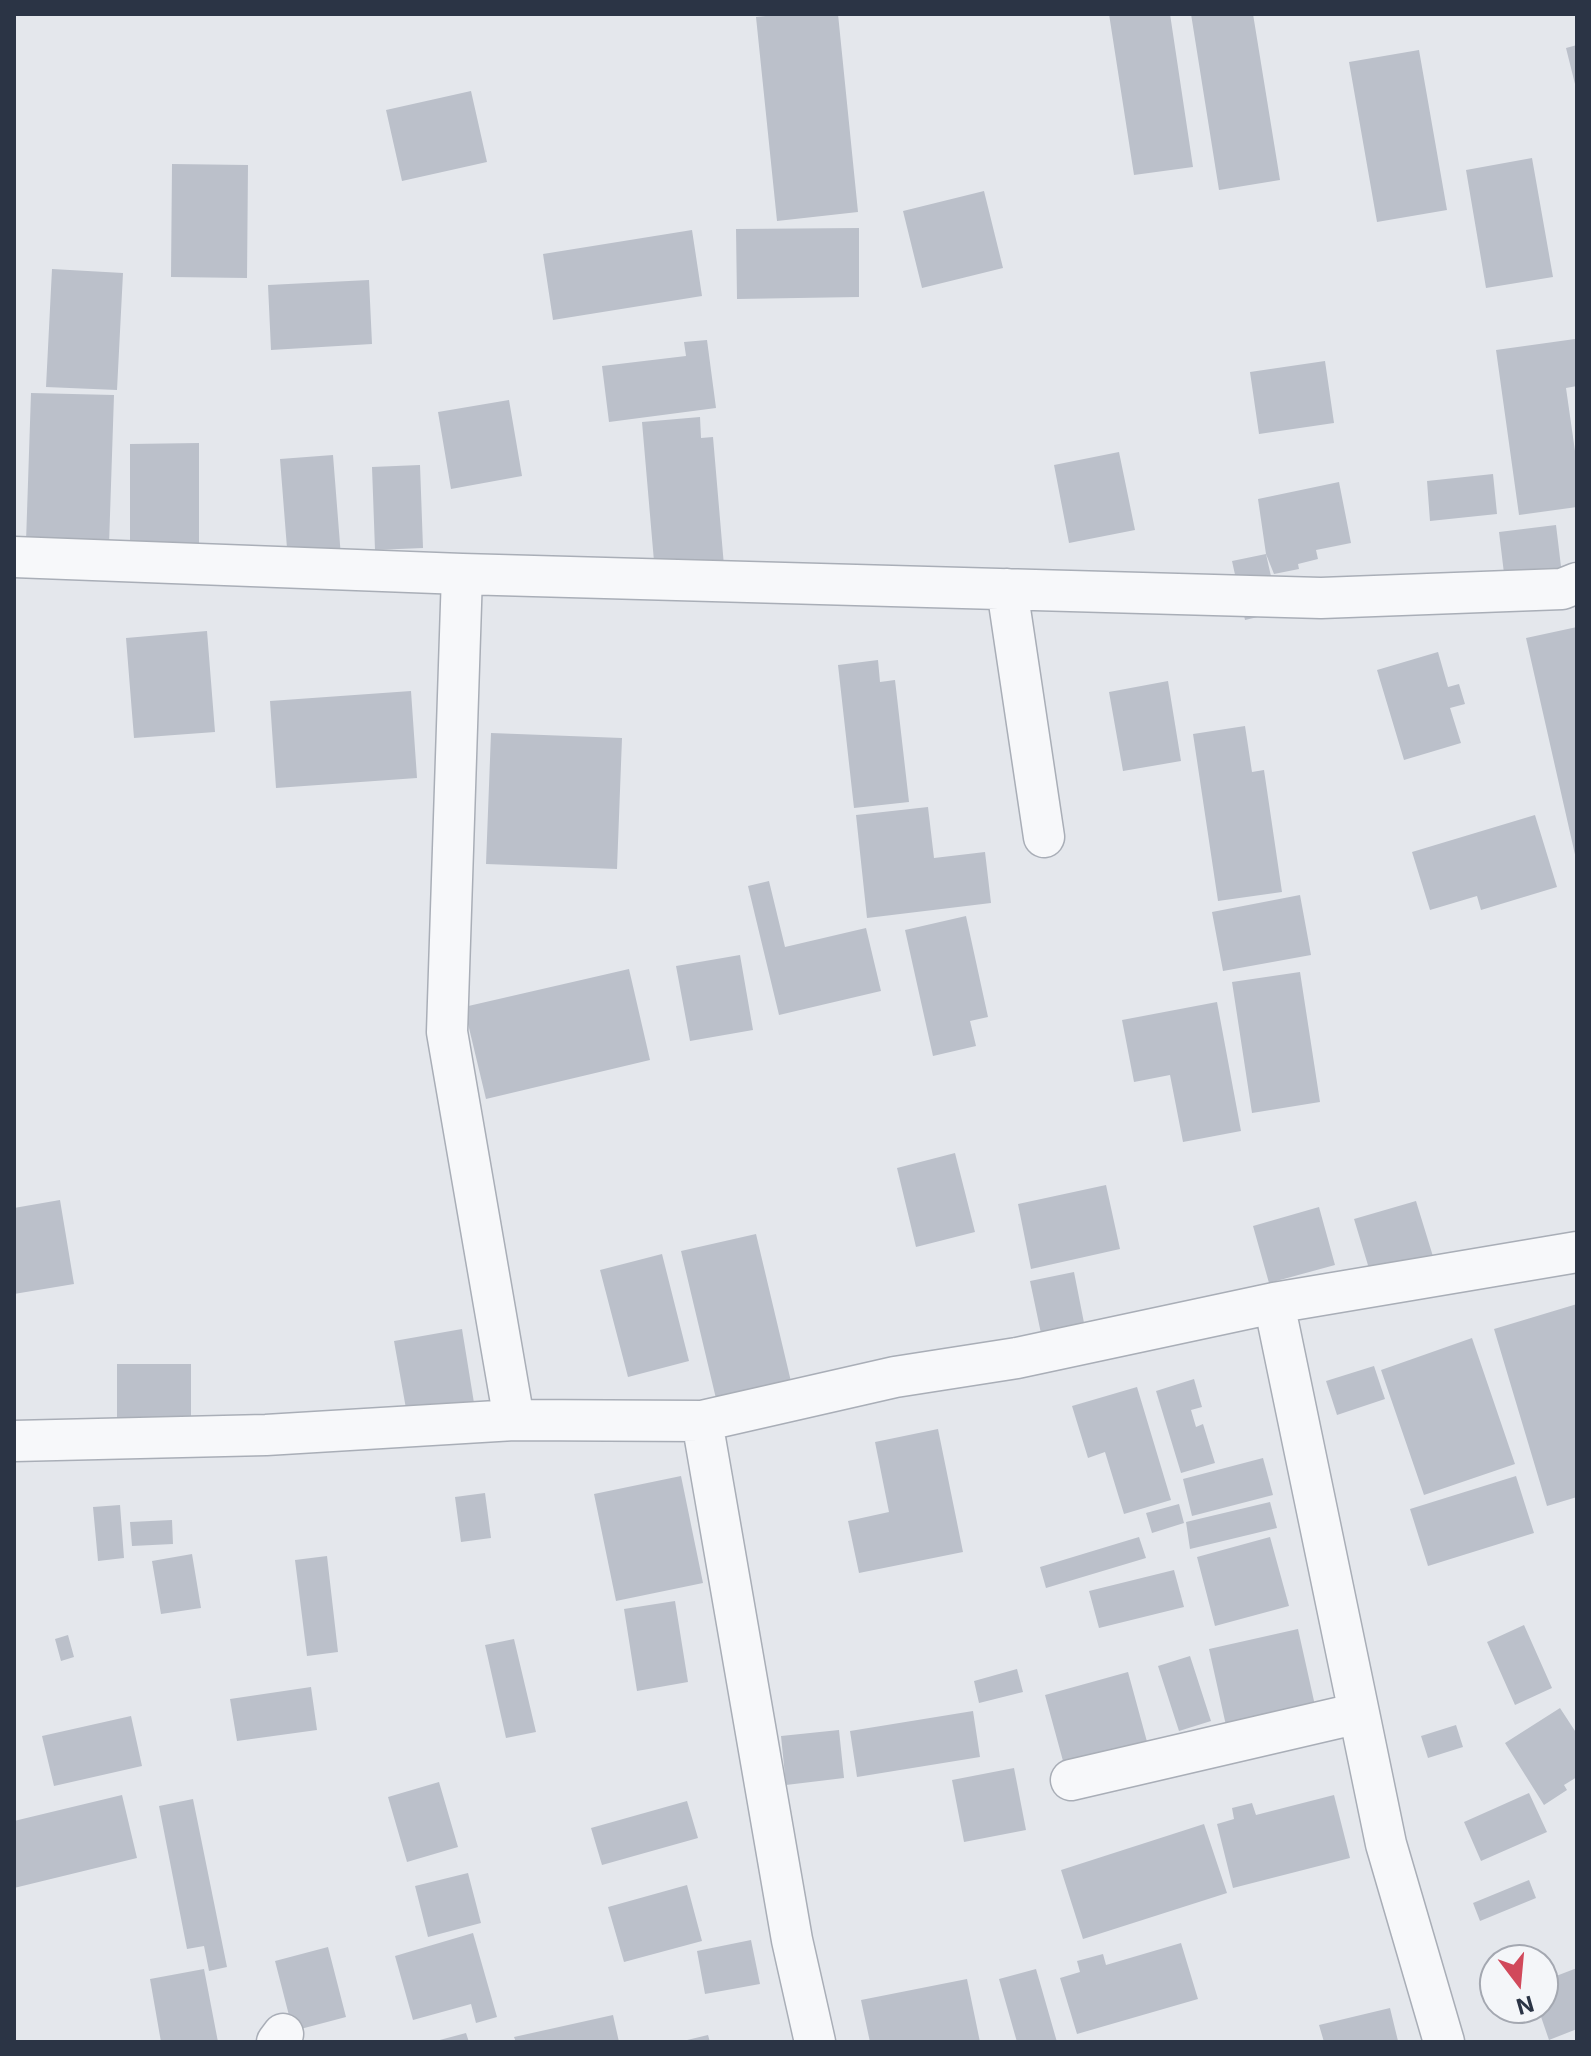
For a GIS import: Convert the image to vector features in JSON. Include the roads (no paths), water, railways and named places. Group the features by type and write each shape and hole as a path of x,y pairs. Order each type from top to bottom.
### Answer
{"street":[{"path":"14,557 462,574 1321,598 1562,589 1577,583"},
{"path":"462,574 447,1032 514,1420"},
{"path":"1007,589 1044,837"},
{"path":"14,1441 266,1435 514,1420 702,1421 895,1377 1017,1358 1274,1303 1577,1252"},
{"path":"1274,1303 1386,1844 1444,2042"},
{"path":"702,1421 792,1940 815,2042"},
{"path":"1071,1780 1359,1713"}]}
